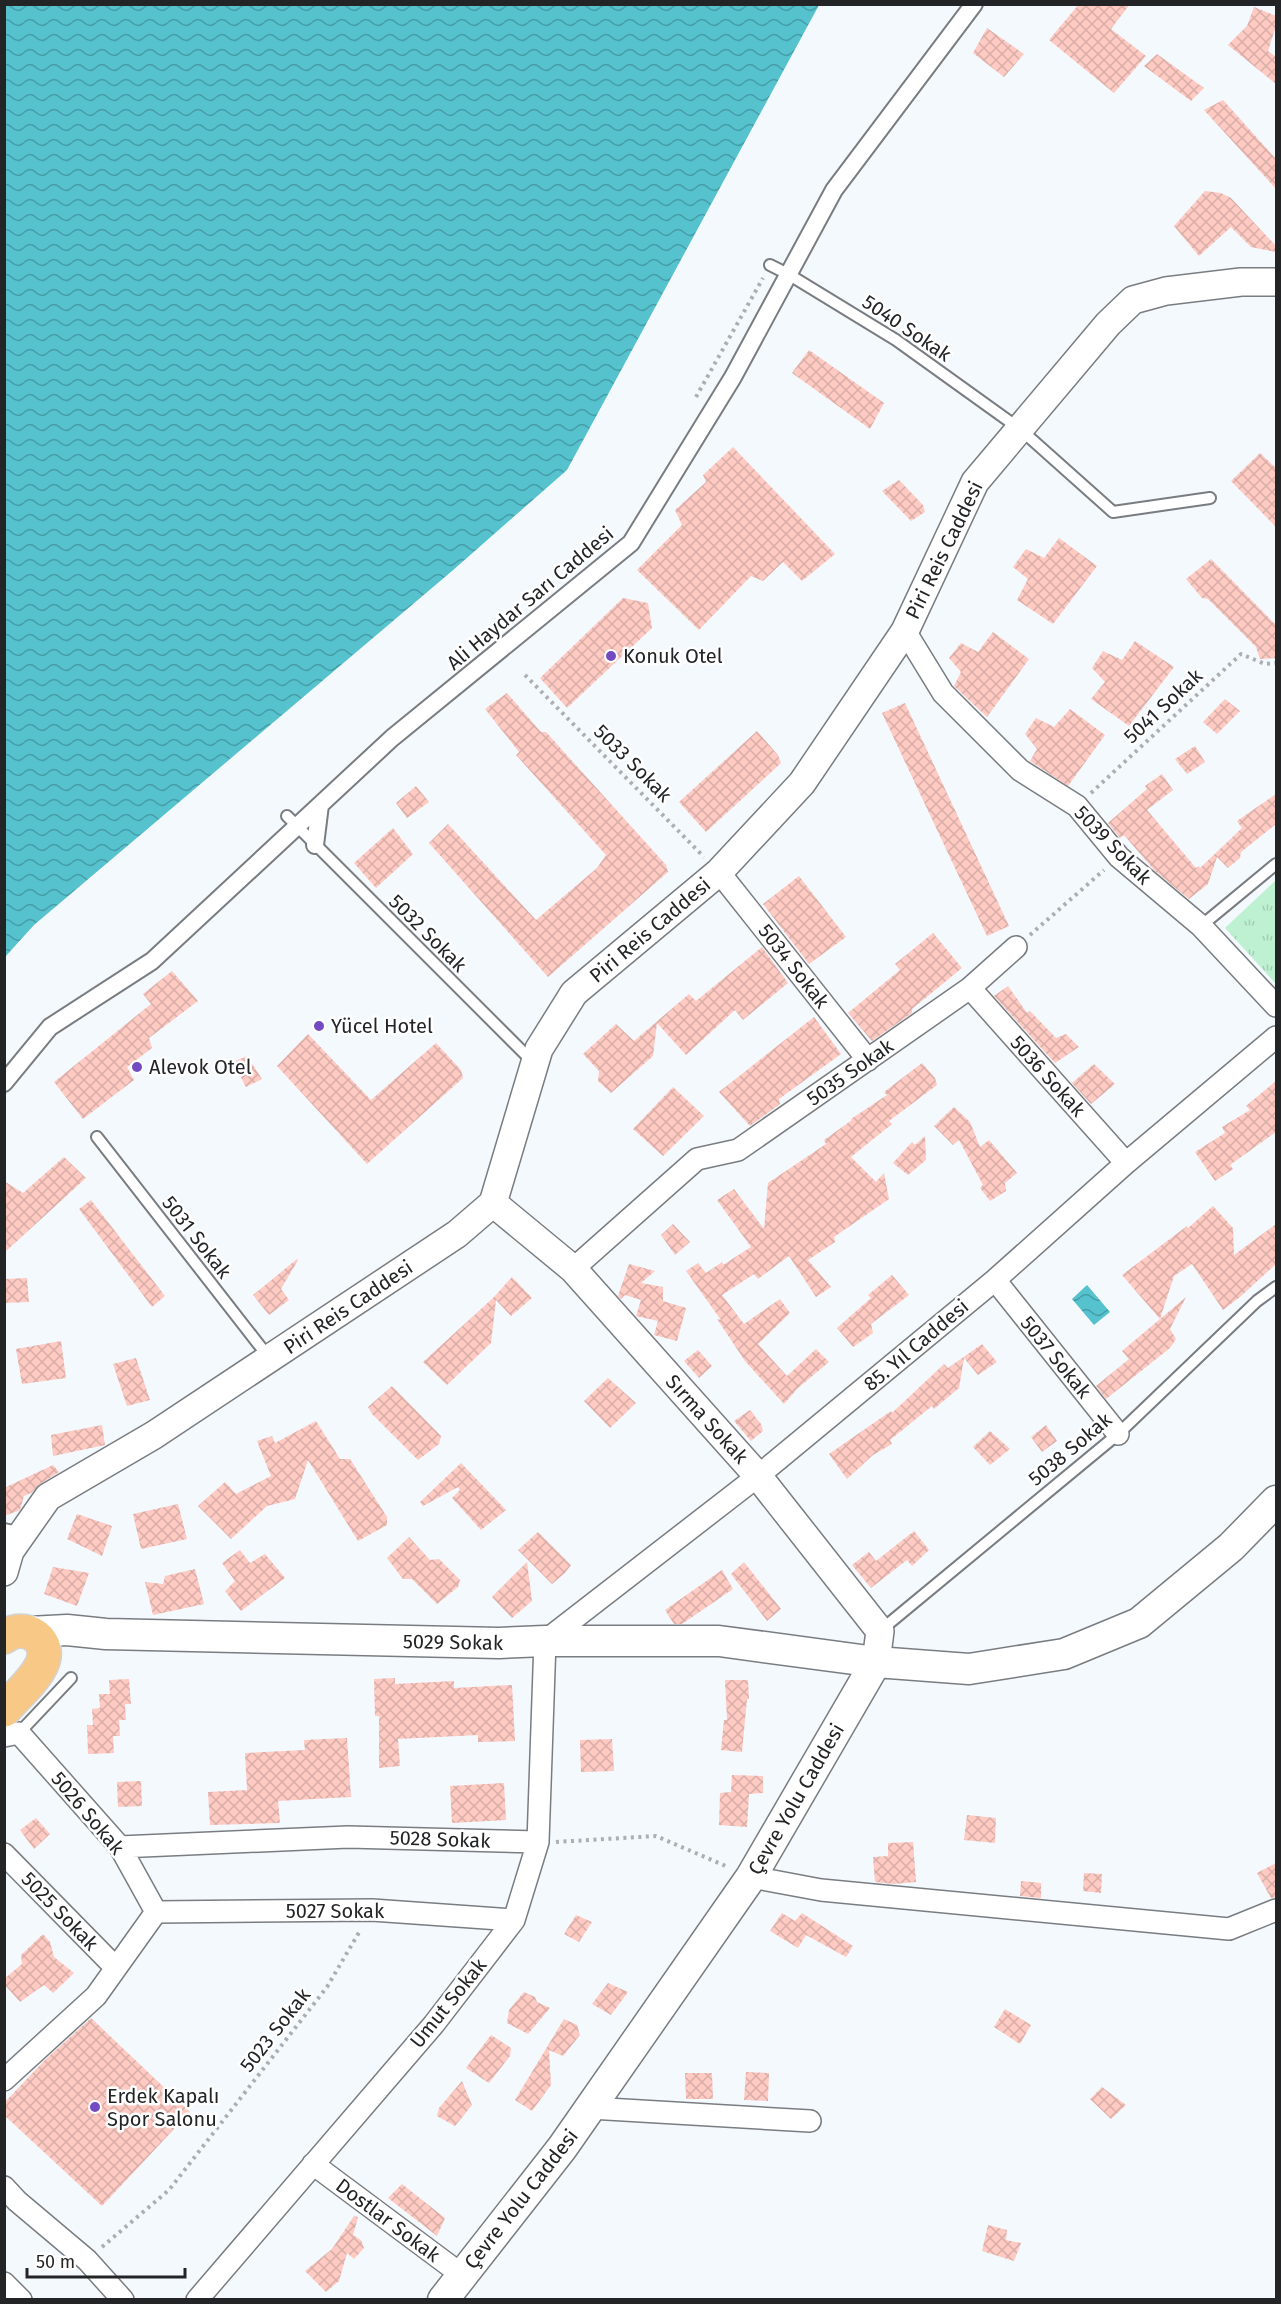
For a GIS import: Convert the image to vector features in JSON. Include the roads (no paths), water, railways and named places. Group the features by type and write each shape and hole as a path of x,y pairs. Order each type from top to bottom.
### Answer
{"main road":[{"path":"876,1662 969,1669 1064,1654 1138,1623 1231,1547 1276,1501"},
{"name":"5029 Sokak","path":"15,1630 500,1643 719,1641 876,1662"},
{"path":"9,1726 44,1657 41,1641 15,1630"},
{"path":"4,1671 24,1678 86,1640 106,1634"},
{"name":"Çevre Yolu Caddesi","path":"443,2300 562,2148 751,1877 876,1662"}],"street":[{"name":"Ali Haydar Sarı Caddesi","path":"4,1083 50,1027 152,961 292,822 320,805 392,738 631,543 733,377 834,190 974,4"},
{"name":"Piri Reis Caddesi","path":"4,1572 13,1531 48,1497 154,1436 457,1234 493,1203 539,1049 574,993 719,872 802,783 905,631 975,482 1107,324 1132,300 1166,291 1241,282 1276,282"},
{"name":"5039 Sokak","path":"905,631 943,693 1020,770 1077,806 1119,857 1201,926 1276,1006"},
{"path":"315,845 320,805"},
{"name":"5034 Sokak","path":"719,872 868,1060"},
{"name":"5035 Sokak","path":"573,1269 697,1160 738,1150 970,988 1016,947"},
{"name":"5036 Sokak","path":"970,988 1126,1163"},
{"name":"85. Yıl Caddesi","path":"546,1641 758,1476 995,1280 1126,1163 1276,1037"},
{"name":"Sırma Sokak","path":"493,1203 573,1269 758,1476 880,1631"},
{"name":"5037 Sokak","path":"995,1280 1118,1434"},
{"path":"876,1662 880,1631"},
{"name":"Umut Sokak","path":"197,2300 434,2024 514,1920 537,1842 546,1641"},
{"name":"5026 Sokak","path":"9,1726 120,1847 156,1912"},
{"name":"5028 Sokak","path":"120,1847 348,1837 537,1842"},
{"name":"5025 Sokak","path":"4,1854 116,1968"},
{"path":"751,1877 821,1890 1229,1929 1276,1910"},
{"name":"5027 Sokak","path":"156,1912 372,1910 514,1920"},
{"path":"4,2080 96,1996 156,1912"},
{"path":"590,2108 810,2121"},
{"name":"Dostlar Sokak","path":"313,2164 462,2275"},
{"path":"4,2187 17,2201 87,2260 123,2300"},
{"path":"4,2283 21,2300"}],"lane":[{"name":"5040 Sokak","path":"770,265 896,340 1020,429 1113,513 1210,498"},
{"name":"5032 Sokak","path":"292,822 535,1064"},
{"path":"1201,926 1276,864"},
{"name":"5031 Sokak","path":"97,1137 270,1359"},
{"name":"5038 Sokak","path":"880,1631 1118,1434 1257,1301 1276,1287"},
{"path":"9,1726 71,1678"}],"water":[{"path":"5,4 819,5 567,470 452,571 34,925 5,957"},
{"path":"1087,1285 1110,1312 1094,1325 1072,1299"}],"place":[{"name":"Konuk Otel","path":"611,656"},
{"name":"Yücel Hotel","path":"319,1026"},
{"name":"Alevok Otel","path":"137,1067"},
{"name":"Erdek Kapalı Spor Salonu","path":"95,2107"}]}
